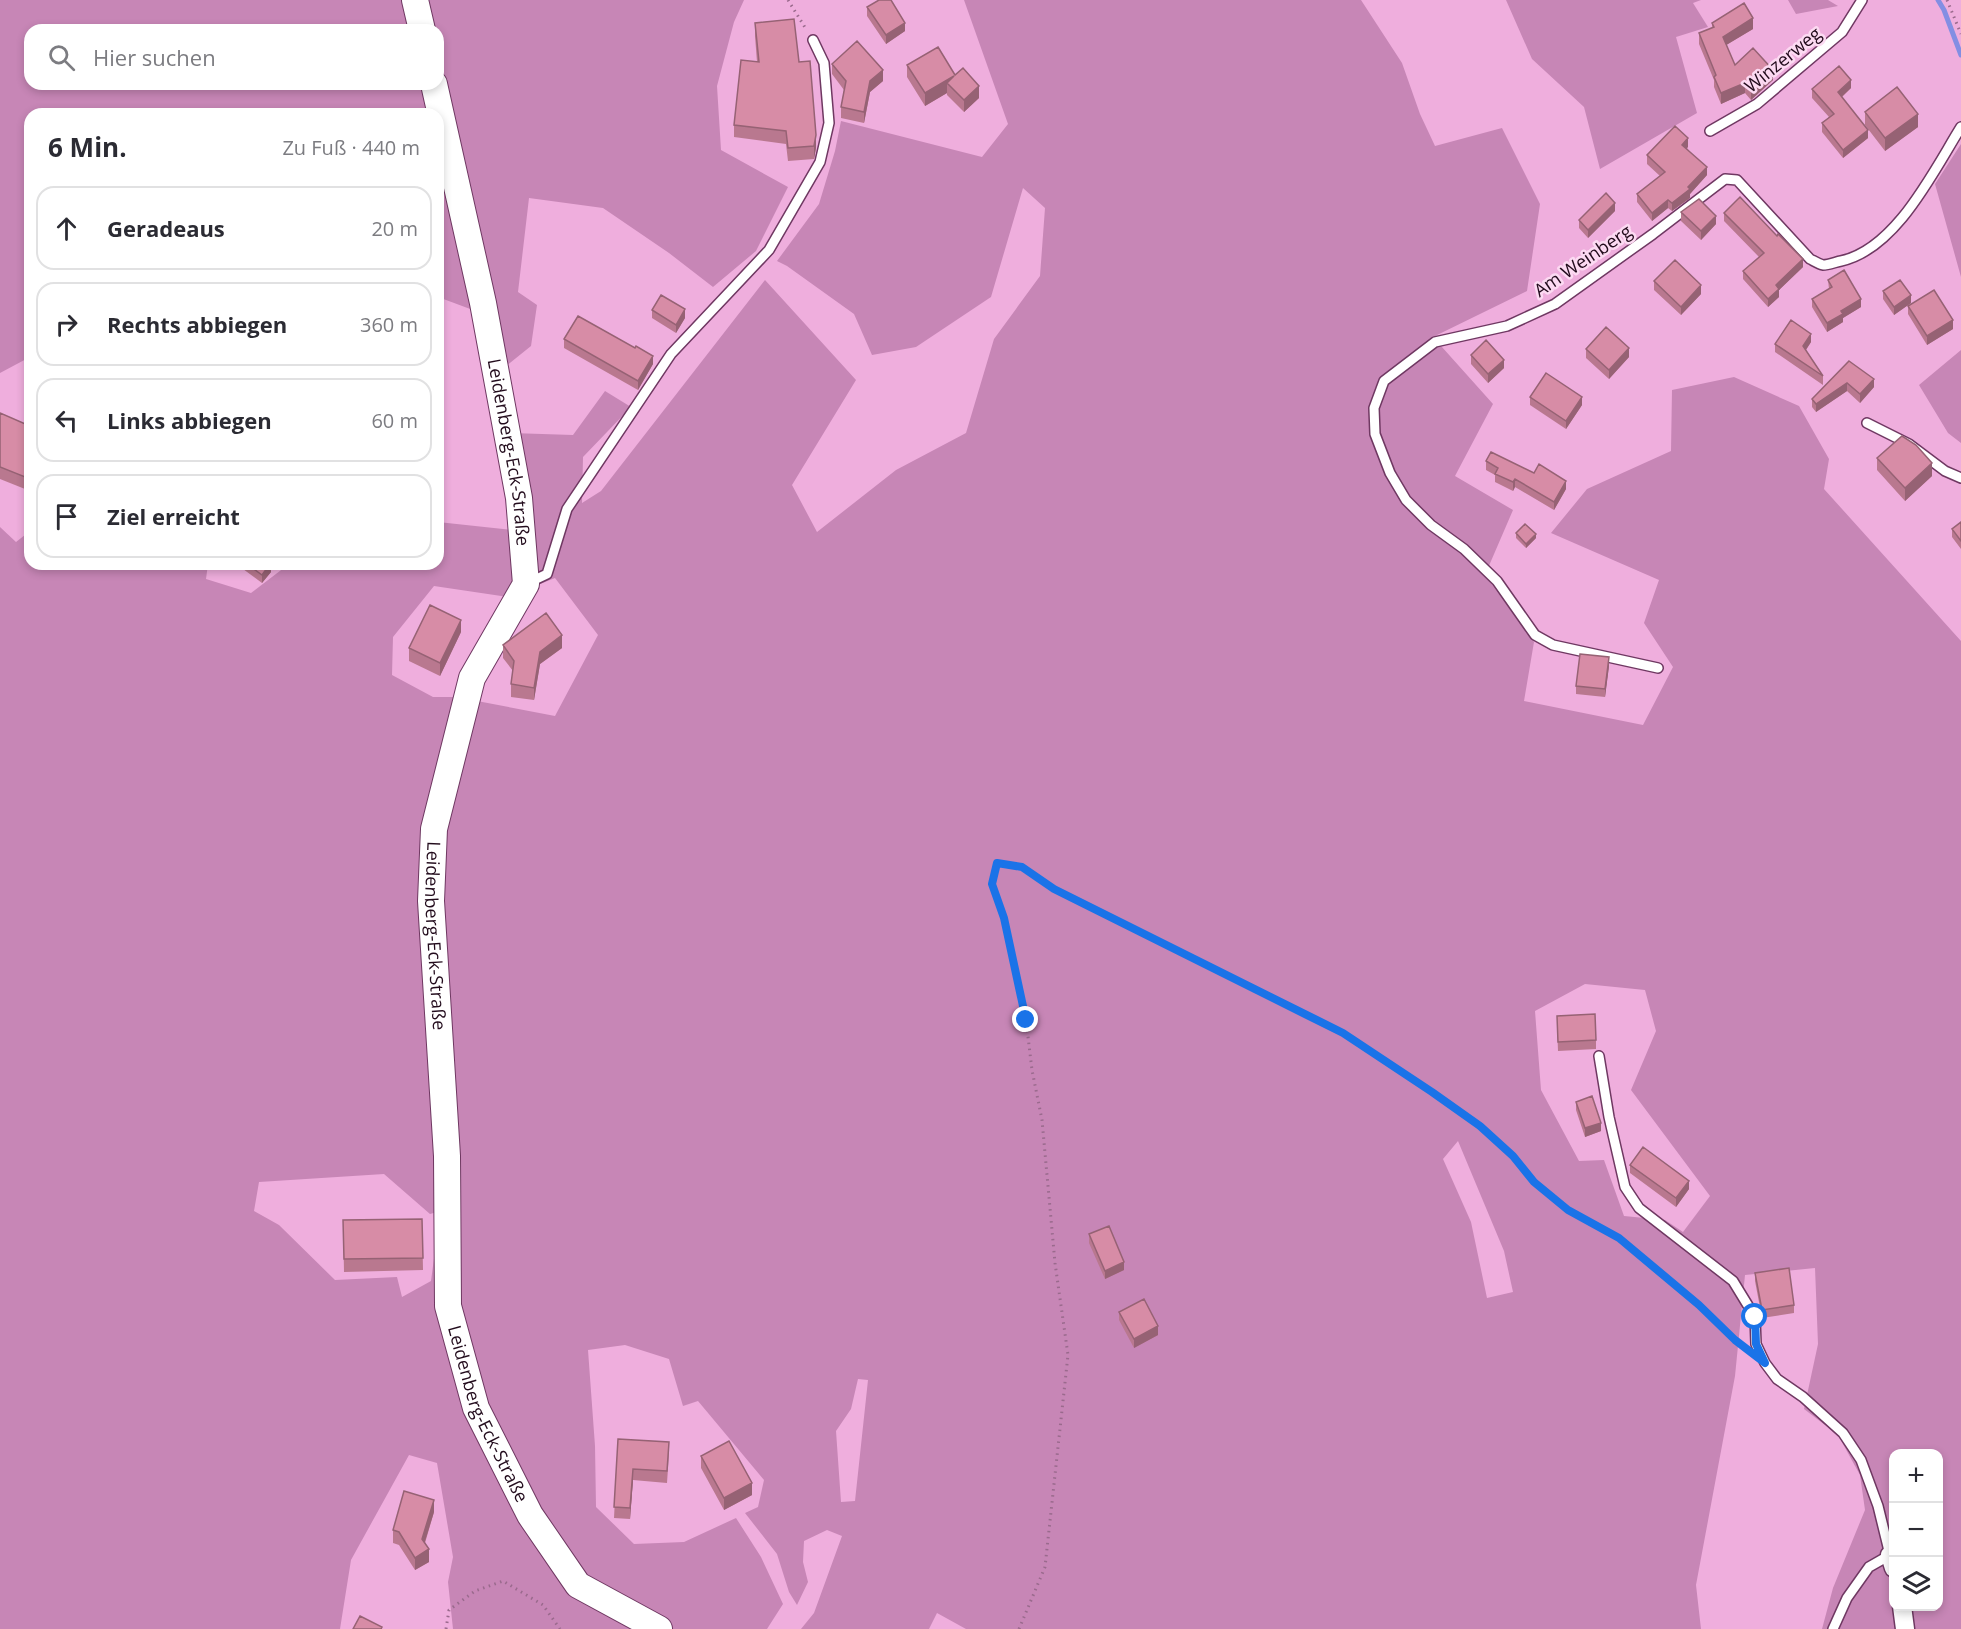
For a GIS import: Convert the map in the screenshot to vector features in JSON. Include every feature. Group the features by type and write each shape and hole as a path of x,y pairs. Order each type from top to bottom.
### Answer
{"street":[{"path":"415,0 421,24"},
{"name":"Leidenberg-Eck-Straße","path":"435,90 439,108"},
{"name":"Leidenberg-Eck-Straße","path":"444,129 488,326 519,498 526,584 472,678 434,829 431,901 447,1156 448,1306 476,1408 530,1515 578,1585 658,1629"},
{"path":"1903,1611 1905,1629"}],"lane":[{"name":"Winzerweg","path":"1710,131 1757,104 1842,32 1862,0"},
{"path":"526,584 547,574 567,509 671,354 770,250 820,162 829,123 824,63 813,40"},
{"name":"Am Weinberg","path":"1658,668 1553,645 1535,635 1497,581 1464,549 1431,525 1406,500 1390,473 1375,434 1374,408 1384,381 1435,342 1507,326 1555,304 1725,179 1737,180 1810,260 1824,265 1851,259 1872,248 1894,229 1961,127"},
{"path":"1867,423 1909,444 1945,471 1961,478"},
{"path":"1599,1056 1609,1118 1625,1186 1639,1208 1733,1281 1755,1317 1756,1344 1765,1363 1777,1379 1803,1397 1843,1433 1860,1460 1878,1506 1891,1557"},
{"path":"1833,1629 1847,1598 1869,1567 1889,1563"}],"path":[{"path":"788,0 813,40"},
{"path":"1947,0 1961,34"},
{"path":"1019,1629 1045,1567 1068,1355 1055,1263 1048,1171 1026,1020 1004,918 992,884 997,863 1022,867 1054,889 1343,1033 1480,1126 1513,1156 1534,1182 1559,1203 1619,1238 1699,1305 1735,1340 1765,1363"},
{"path":"446,1629 448,1610 475,1591 503,1581 543,1605 560,1629"}],"shaded area":[{"path":"0,0 744,0 734,22 717,86 721,150 788,187 756,251 713,287 669,253 603,208 529,198 518,292 537,305 531,346 501,370 489,316 444,299 444,108 24,108 24,360 0,373"},
{"path":"964,0 1361,0 1402,63 1420,114 1435,146 1502,128 1540,204 1527,291 1433,337 1493,404 1455,476 1513,510 1485,575 1534,642 1524,701 1643,725 1673,667 1644,623 1659,580 1551,533 1587,489 1671,451 1672,390 1734,377 1799,406 1829,459 1824,489 1961,641 1961,1629 1822,1629 1833,1588 1865,1510 1860,1475 1838,1435 1804,1409 1818,1344 1815,1268 1745,1275 1735,1376 1696,1585 1701,1629 966,1629 937,1613 929,1629 801,1629 814,1613 842,1536 827,1530 804,1541 803,1562 808,1582 797,1605 789,1592 777,1554 745,1513 758,1507 764,1480 698,1401 683,1406 669,1359 625,1345 588,1350 595,1446 596,1507 634,1544 684,1542 736,1518 761,1557 783,1604 767,1629 453,1629 448,1582 453,1557 437,1463 409,1455 351,1560 340,1629 0,1629 0,527 16,542 24,536 24,570 207,570 206,579 251,593 281,570 444,570 444,523 532,532 511,433 573,435 605,391 631,407 583,457 582,503 601,491 765,280 856,380 792,485 817,532 896,470 966,433 994,339 1040,276 1045,208 1023,188 991,297 916,347 872,355 854,314 777,261 819,204 835,151 841,121 982,157 1008,124","holes":["555,578 598,635 555,716 456,697 433,697 392,675 393,637 434,586 508,597","1585,984 1645,990 1656,1031 1631,1090 1710,1196 1683,1232 1665,1220 1624,1216 1604,1160 1579,1161 1541,1090 1535,1011","1458,1141 1504,1251 1513,1292 1487,1298 1471,1222 1443,1159","384,1174 430,1214 444,1210 445,1248 435,1251 431,1281 402,1297 397,1277 335,1280 279,1225 254,1211 259,1182","858,1379 868,1380 855,1501 841,1502 836,1431 851,1409"]},
{"path":"1506,0 1701,0 1693,3 1708,27 1676,37 1697,113 1600,169 1584,107 1532,59"},
{"path":"1788,0 1828,0 1838,6 1796,14"},
{"path":"1961,144 1961,277 1935,184"},
{"path":"1961,350 1961,443 1948,433 1919,385"}],"building":[{"path":"879,0 891,0 905,23 886,35 867,7"},
{"path":"1744,3 1753,18 1723,37 1735,65 1753,48 1773,70 1751,89 1745,83 1721,93 1699,33 1714,27 1712,23"},
{"path":"794,19 799,62 810,61 816,135 814,146 788,148 786,131 734,125 741,60 759,62 755,23"},
{"path":"857,41 883,70 870,81 864,112 841,107 846,81 832,64"},
{"path":"938,47 955,75 963,68 979,86 964,100 947,83 954,76 925,93 907,65"},
{"path":"1839,66 1851,80 1838,92 1868,130 1843,150 1822,123 1834,114 1812,89"},
{"path":"1897,87 1918,114 1885,138 1865,112"},
{"path":"1675,126 1688,138 1682,145 1707,167 1688,187 1690,189 1672,203 1668,200 1652,213 1637,194 1665,172 1647,155"},
{"path":"1606,193 1615,203 1588,230 1579,220"},
{"path":"1740,197 1777,236 1778,234 1803,259 1776,285 1779,289 1768,299 1743,271 1764,253 1724,213"},
{"path":"1699,199 1716,216 1701,231 1681,212"},
{"path":"1675,260 1701,285 1681,307 1654,281"},
{"path":"1844,270 1861,299 1841,311 1843,314 1827,323 1812,299 1832,287 1828,280"},
{"path":"1900,280 1911,295 1894,307 1883,291"},
{"path":"1934,290 1953,320 1927,336 1908,306"},
{"path":"661,295 685,309 676,325 652,310"},
{"path":"578,316 653,356 638,381 564,339"},
{"path":"1791,320 1811,334 1803,346 1823,376 1775,344"},
{"path":"1606,327 1629,348 1609,370 1586,349"},
{"path":"1486,340 1504,360 1488,374 1471,355"},
{"path":"1849,361 1874,379 1860,394 1847,383 1816,404 1812,399"},
{"path":"1546,373 1582,397 1566,421 1530,397"},
{"path":"0,413 24,423 24,477 0,467"},
{"path":"1902,436 1916,445 1932,463 1905,488 1877,458"},
{"path":"1491,452 1534,473 1539,464 1566,481 1554,502 1515,479 1513,482 1495,474 1498,468 1486,461"},
{"path":"1961,522 1961,541 1952,529"},
{"path":"1525,524 1536,534 1526,544 1516,533"},
{"path":"255,570 266,570 262,575"},
{"path":"430,605 461,620 440,663 409,648"},
{"path":"546,613 562,635 540,652 534,688 511,684 514,661 503,645"},
{"path":"1580,654 1609,657 1605,689 1576,686"},
{"path":"1595,1014 1596,1040 1558,1042 1557,1016"},
{"path":"1592,1096 1601,1123 1585,1128 1576,1102"},
{"path":"1643,1147 1689,1181 1676,1198 1630,1165"},
{"path":"422,1219 423,1258 344,1259 343,1220"},
{"path":"1109,1226 1124,1262 1105,1271 1089,1234"},
{"path":"1789,1268 1794,1305 1762,1310 1755,1273"},
{"path":"1144,1299 1158,1326 1134,1339 1119,1312"},
{"path":"618,1439 669,1442 667,1471 633,1469 630,1508 614,1507"},
{"path":"729,1441 752,1483 724,1498 701,1456"},
{"path":"404,1491 434,1500 422,1539 429,1549 415,1558 399,1532 393,1530"},
{"path":"360,1616 382,1627 381,1629 353,1629"}],"waterway":[{"path":"1938,0 1961,55"}],"route":[{"path":"1026,1020 1004,918 992,884 997,863 1022,867 1054,889 1343,1033 1480,1126 1513,1156 1534,1182 1568,1210 1619,1238 1699,1305 1735,1340 1765,1363 1756,1344 1755,1317"}]}
